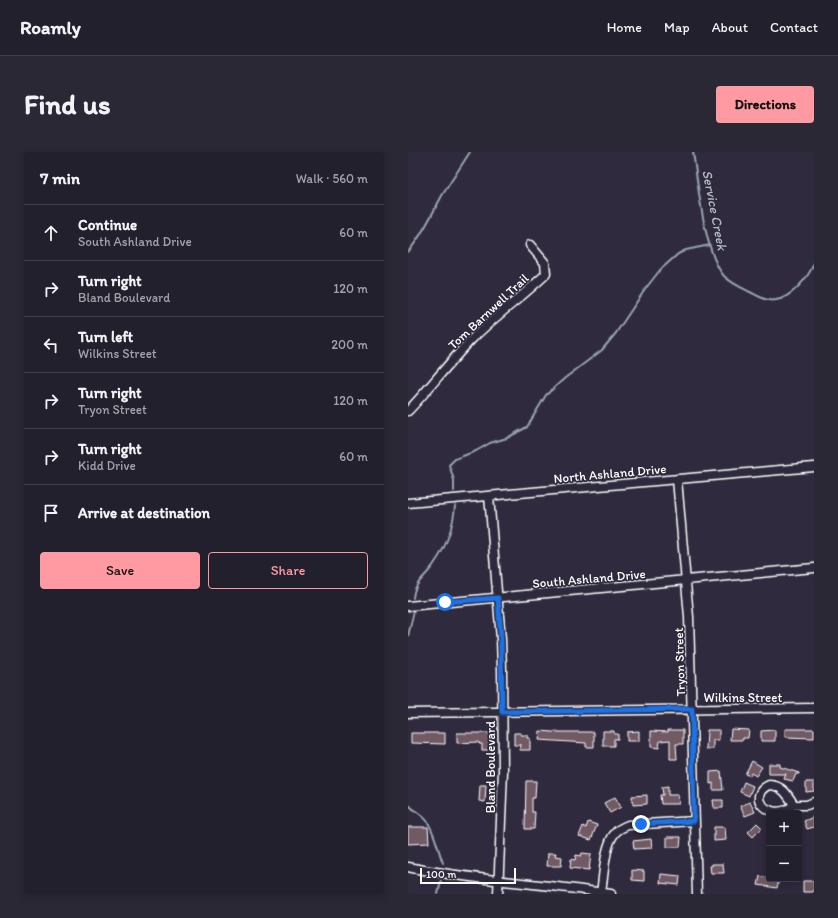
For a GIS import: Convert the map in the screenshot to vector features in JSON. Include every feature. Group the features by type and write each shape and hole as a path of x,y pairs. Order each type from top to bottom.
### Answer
{"street":[{"name":"Tom Barnwell Trail","path":"408,411 471,340 497,316 524,295 546,274 545,263 530,244"},
{"name":"North Ashland Drive","path":"408,503 814,467"},
{"name":"Tryon Street","path":"677,479 689,617 697,894"},
{"name":"Bland Boulevard","path":"489,496 502,647 503,772 498,894"},
{"name":"South Ashland Drive","path":"408,606 814,568"},
{"name":"Wilkins Street","path":"408,713 814,708"},
{"path":"794,805 807,805 814,802"},
{"path":"601,892 609,843 615,833 621,828 628,825 694,821"},
{"path":"408,867 498,881 611,894"}],"building":[{"path":"731,729 749,730 748,738 743,738 743,740 730,740"},
{"path":"785,729 814,729 814,738 785,737"},
{"path":"668,730 683,730 683,744 676,744 677,759 670,759 670,740 660,741 659,748 651,747 651,731 668,732"},
{"path":"707,730 719,730 719,740 713,740 713,749 706,749"},
{"path":"775,730 775,741 761,741 761,731"},
{"path":"540,731 594,732 594,747 586,747 586,743 539,740"},
{"path":"603,731 614,731 614,734 618,734 618,739 614,739 614,746 603,746"},
{"path":"639,731 639,741 627,741 627,732"},
{"path":"411,733 445,733 445,744 411,743"},
{"path":"457,733 491,733 490,750 482,750 482,744 479,744 479,742 457,743"},
{"path":"514,733 521,733 521,735 527,735 527,738 530,738 530,750 520,750 521,745 514,745"},
{"path":"752,761 762,767 756,776 751,773 750,776 745,774"},
{"path":"769,764 780,764 780,767 799,774 796,774 793,781 784,779 786,774 769,774"},
{"path":"721,771 723,790 713,790 713,783 710,784 710,772"},
{"path":"526,781 536,781 535,798 532,798 532,812 535,812 534,829 525,829"},
{"path":"744,782 753,786 749,796 740,792"},
{"path":"806,782 814,782 814,791 806,792"},
{"path":"480,785 486,785 485,802 479,801"},
{"path":"668,786 668,795 678,795 679,804 661,804 660,795 663,795 662,787"},
{"path":"647,795 647,804 633,805 632,796"},
{"path":"615,797 621,807 610,813 604,803"},
{"path":"713,800 723,800 723,808 714,808"},
{"path":"750,802 755,812 745,816 740,806"},
{"path":"814,817 814,827 807,829 804,821"},
{"path":"588,822 597,825 591,840 579,836 583,826 586,828"},
{"path":"757,823 762,828 753,837 748,832"},
{"path":"408,827 428,827 429,843 408,844"},
{"path":"714,827 725,827 726,840 714,841"},
{"path":"667,837 681,837 680,847 667,847"},
{"path":"651,839 652,848 634,849 633,841"},
{"path":"548,853 556,853 555,856 562,857 561,866 547,866"},
{"path":"582,853 591,854 589,870 570,868 571,859 575,860 576,855 581,856"},
{"path":"712,864 723,864 724,873 711,873 710,866 712,866"},
{"path":"632,870 644,871 644,881 632,880"},
{"path":"661,874 680,876 679,885 660,883"},
{"path":"760,876 766,877 766,882 778,882 777,888 758,885"},
{"path":"803,881 814,881 814,892 803,892"}],"waterway":[{"name":"Service Creek","path":"408,252 423,231 443,194 470,152"},
{"name":"Service Creek","path":"693,152 707,235 711,251 724,276 730,281 759,297 769,300 776,300 788,295 799,286 812,269 814,263"},
{"path":"454,491 454,480 449,465 455,459 476,451 490,443 507,438 527,427 546,395 565,378 602,350 616,333 660,270 678,254 686,250 710,245"},
{"path":"413,598 418,584 431,569 446,544 453,522 455,506"},
{"path":"408,636 414,611"},
{"path":"408,804 423,817 430,826 443,863"},
{"path":"438,894 441,881"}],"route":[{"path":"445,602 498,598 501,639 502,712 692,709 694,821 641,824"}]}
